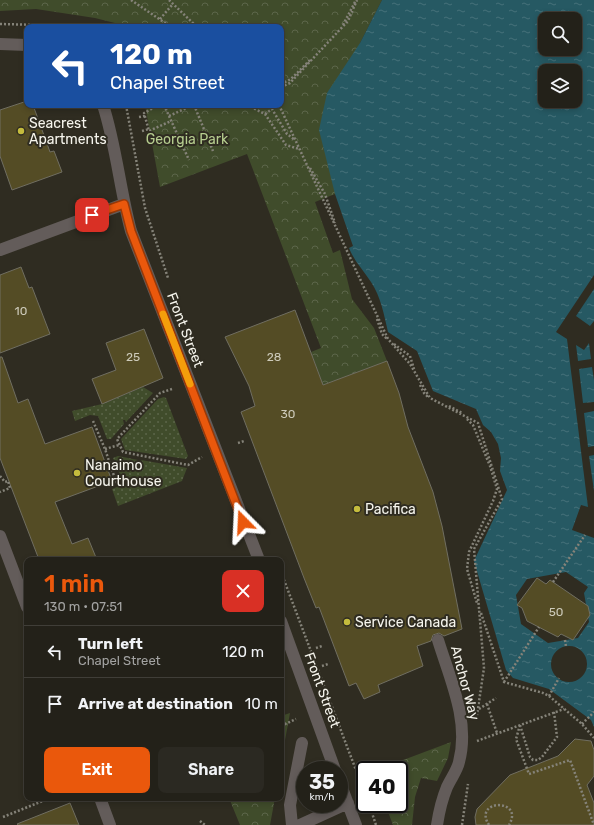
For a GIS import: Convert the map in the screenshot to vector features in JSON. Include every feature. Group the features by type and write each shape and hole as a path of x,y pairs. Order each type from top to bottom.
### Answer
{"street":[{"path":"0,44 24,45"},
{"name":"Front Street","path":"104,108 131,231 258,557"},
{"path":"0,250 124,204"},
{"path":"0,536 24,599"},
{"name":"Front Street","path":"284,628 333,761"},
{"name":"Anchor Way","path":"438,640 458,705 462,734 462,749 458,764 447,786 440,809 438,825"},
{"path":"292,825 290,805 302,743"},
{"path":"101,801 110,825"},
{"path":"348,803 356,825"},
{"path":"300,825 326,813"}],"path":[{"path":"131,0 166,24"},
{"path":"169,0 194,24"},
{"path":"284,85 290,83 348,21 356,0"},
{"path":"160,20 172,4"},
{"path":"0,24 39,24"},
{"path":"127,108 145,208 170,284"},
{"path":"148,130 144,113 153,108"},
{"path":"165,108 189,160"},
{"path":"169,116 186,108"},
{"path":"194,108 213,151"},
{"path":"253,108 265,114 286,145 299,149"},
{"path":"280,108 299,149 325,194 344,249 370,297 382,334 410,356 424,393 430,398 460,411 473,425 490,466 497,489 493,501 469,552 467,569 504,682"},
{"path":"280,108 388,339 410,364 430,398 478,423 500,491 502,499 474,549 484,668 476,723"},
{"path":"265,114 272,109 287,134 295,140"},
{"path":"139,117 145,116"},
{"path":"142,131 149,131 171,121"},
{"path":"172,389 160,393 117,439 123,452 188,465 202,457"},
{"path":"93,422 116,482 107,486"},
{"path":"238,443 244,441"},
{"path":"105,450 120,445"},
{"path":"0,476 5,482 8,481 10,488 0,492"},
{"path":"553,582 585,535"},
{"path":"284,580 356,770"},
{"path":"504,682 539,627"},
{"path":"565,640 566,646"},
{"path":"316,648 322,646"},
{"path":"322,666 328,664"},
{"path":"549,696 560,678"},
{"path":"504,682 549,696 582,724 594,738"},
{"path":"475,711 496,698"},
{"path":"488,704 497,732"},
{"path":"482,739 497,732 564,709"},
{"path":"520,724 530,756 533,760 538,760 557,737 554,712"},
{"path":"582,724 594,712"},
{"path":"284,725 296,719"},
{"path":"520,724 516,739 529,774 570,760 594,825"},
{"path":"473,746 474,738"},
{"path":"462,825 468,778"},
{"path":"3,817 43,801"},
{"path":"488,825 486,814 492,806 497,804 504,805 510,810 512,819 509,825"},
{"path":"372,813 376,825"},
{"path":"200,821 205,825"}],"green space":[{"name":"Georgia Park","path":"0,0 382,0 360,43 335,194 315,202 333,253 340,250 352,299 374,328 387,361 323,385 311,352 321,348 247,154 160,187 146,108 284,108 284,24 119,24 95,18 36,9 0,11"},
{"path":"143,387 153,393 126,422 123,420 124,424 111,439 107,439 98,416 90,415 75,421 72,411 102,404"},
{"path":"164,397 166,398 188,456 186,459 125,450 121,439 158,399"},
{"path":"118,456 138,460 139,463 142,462 141,460 187,468 182,481 118,506 112,489 117,487 120,480 119,472 113,458"},
{"path":"290,713 284,746 284,715"},
{"path":"451,742 448,758 437,781 421,778 415,797 412,825 393,825 388,813 408,813 408,761 401,761"},
{"path":"230,801 274,801 270,825 240,825"}],"water":[{"path":"382,0 594,0 594,727 591,720 549,689 513,678 506,670 474,561 507,490 500,471 501,458 498,444 491,432 483,425 476,409 433,391 417,351 388,332 382,306 377,294 349,248 353,246 335,194 319,130 327,93 360,43"}],"pier":[{"path":"594,275 594,289 576,316 590,326 594,321 594,380 592,367 579,369 583,403 594,402 594,411 584,413 588,447 594,446 594,455 589,456 594,491 594,538 572,530 581,505 588,507 567,339 556,332","holes":["589,343 591,359 578,361 576,345 584,350"]},
{"path":"566,572 588,587 584,593 589,622 578,638 548,643 521,624 516,595 527,579"},
{"path":"572,646 582,651 586,657 586,671 582,677 576,681 566,682 556,677 552,671 551,661 556,651 562,647"}],"building":[{"name":"Seacrest Apartments","path":"24,102 24,108 34,108 50,152 54,151 62,172 12,190 0,156 0,110"},
{"path":"21,267 29,288 32,287 50,334 0,353 0,275"},
{"path":"295,310 323,385 387,361 399,393 408,427 433,492 442,526 462,629 444,636 439,633 433,635 431,641 417,646 423,666 378,685 380,692 364,699 356,683 349,686 319,607 316,608 304,578 241,412 255,406 249,386 225,337"},
{"path":"144,329 163,378 102,404 92,379 116,370 106,343"},
{"path":"0,357 2,357 18,403 28,399 45,444 92,427 112,481 55,502 72,544 88,538 96,557 38,557 0,458"},
{"path":"537,578 546,584 550,580 588,606 590,615 573,640 561,634 558,637 527,621 522,608 517,605"},
{"path":"575,739 591,741 594,750 594,776 587,785 594,803 594,825 476,825 475,817 477,809 510,775 558,756"},
{"path":"70,803 79,825 17,824"}],"slow traffic":[{"path":"163,314 190,384"}],"place":[{"name":"Seacrest Apartments","path":"21,131"},
{"name":"Nanaimo Courthouse","path":"77,473"},
{"name":"Pacifica","path":"357,509"},
{"name":"Service Canada","path":"347,622"}],"route":[{"path":"92,215 124,204 131,231 243,522"}]}
